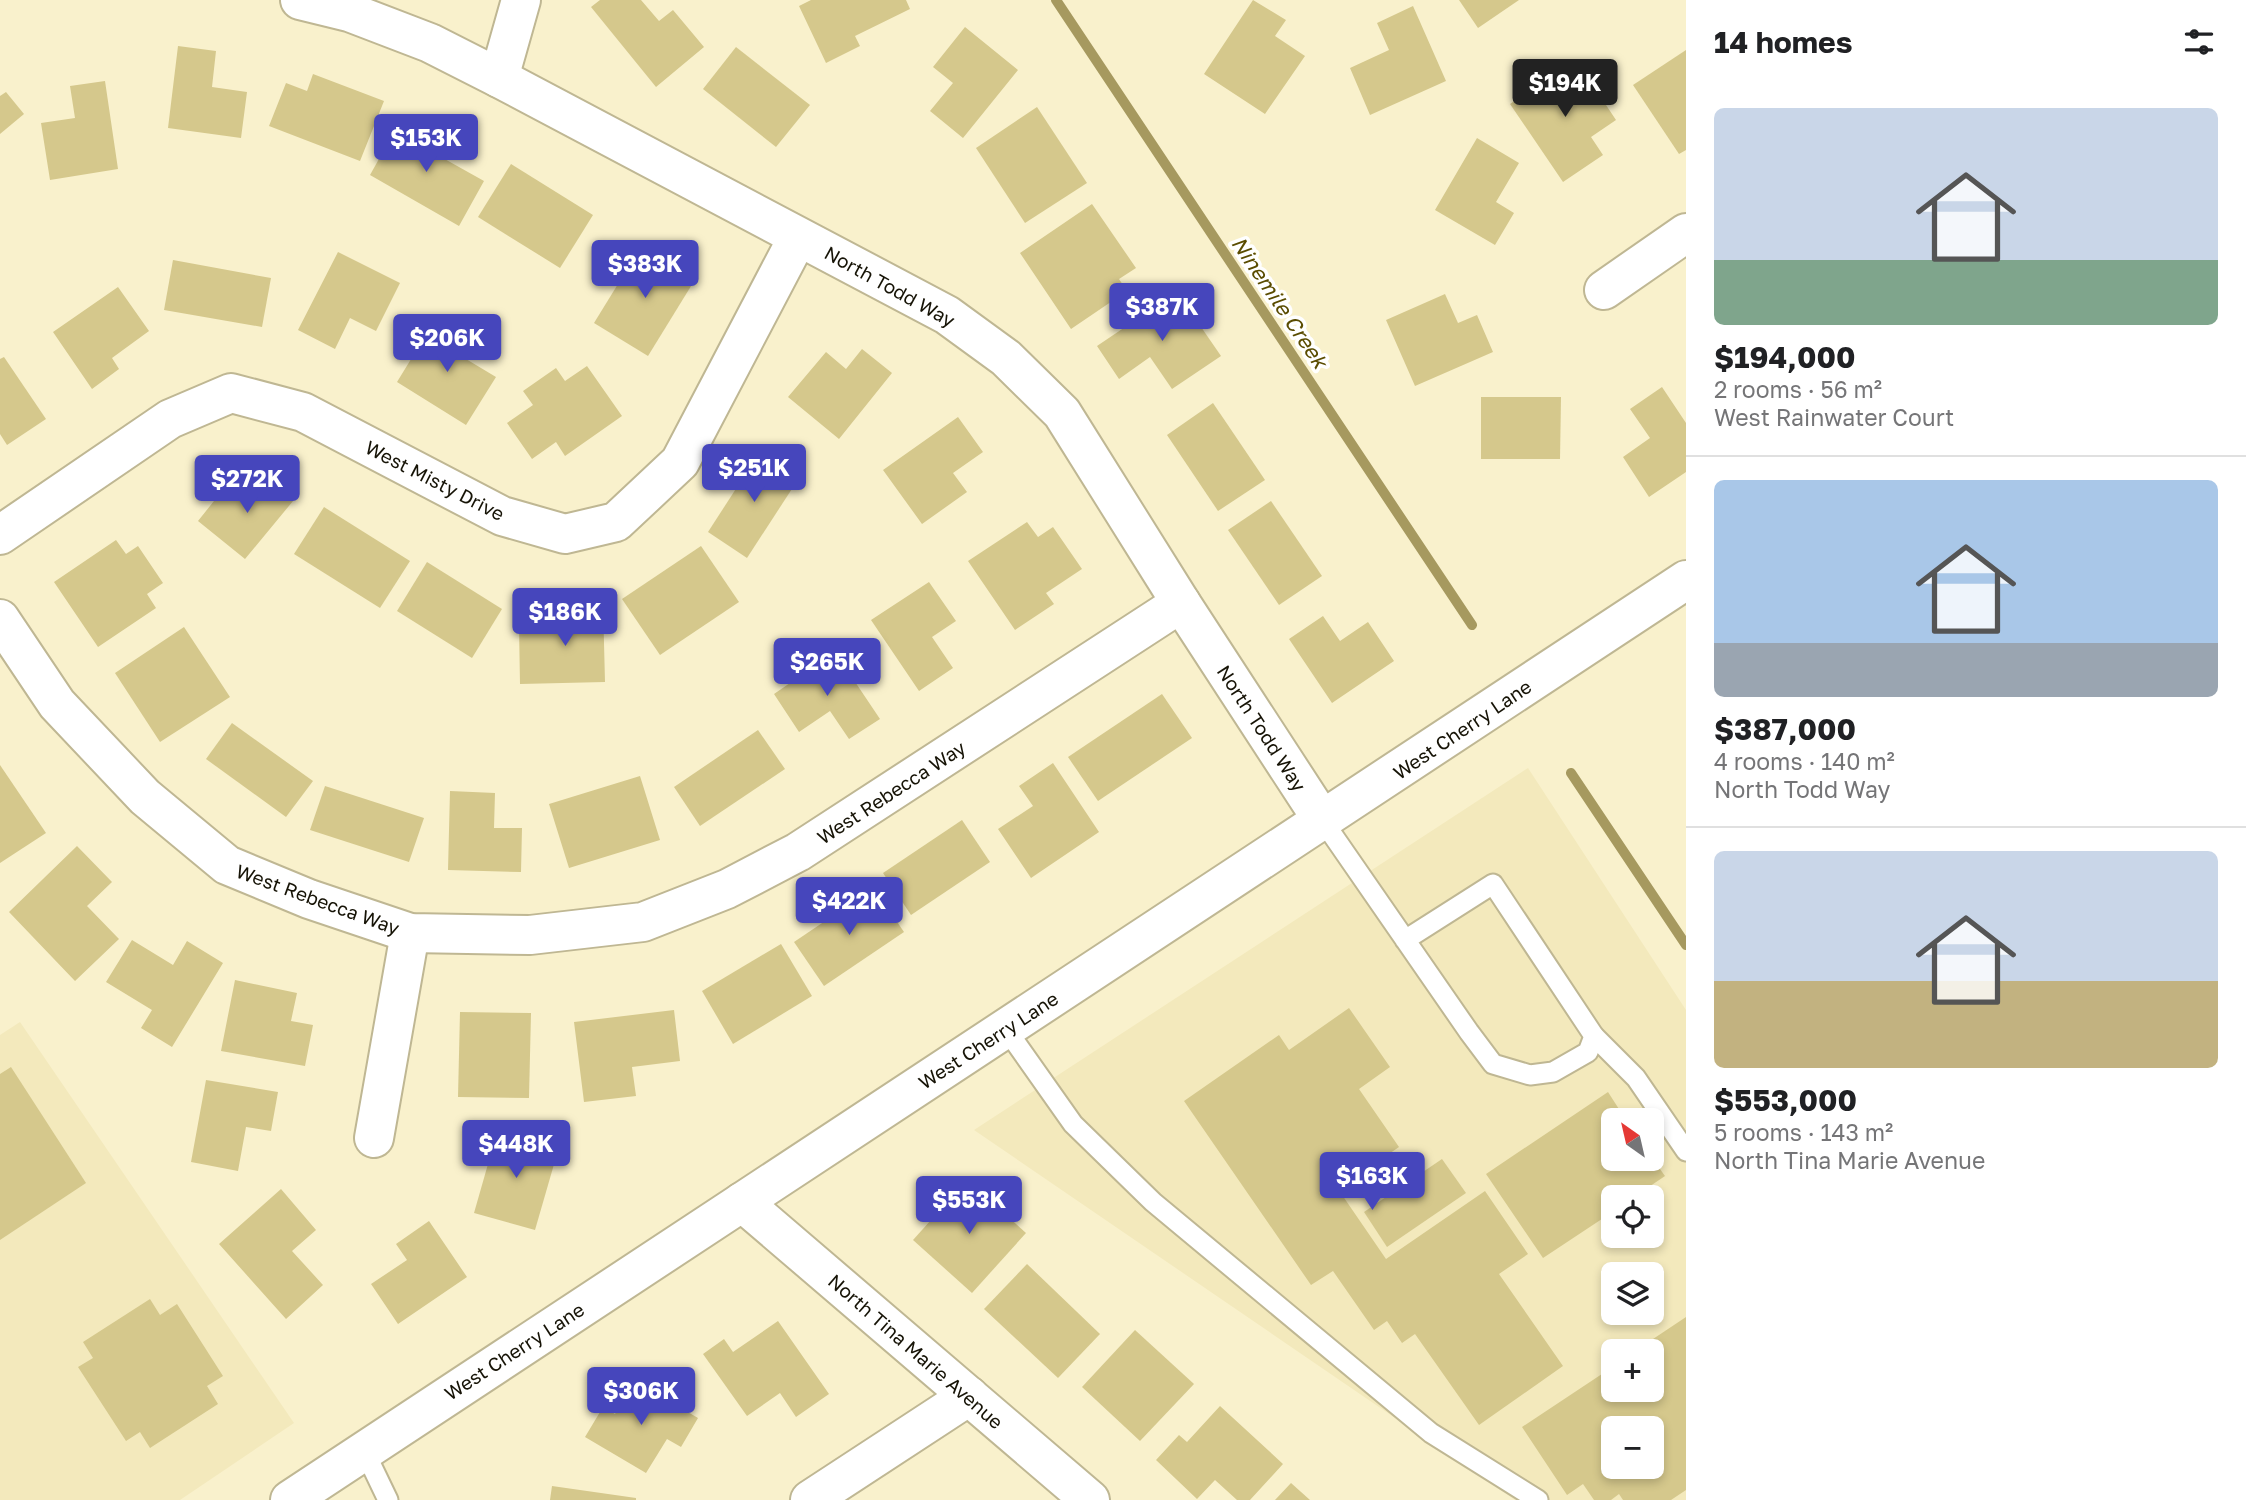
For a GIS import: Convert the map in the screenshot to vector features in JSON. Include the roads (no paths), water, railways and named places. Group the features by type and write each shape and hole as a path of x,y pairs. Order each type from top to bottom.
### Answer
{"street":[{"name":"North Todd Way","path":"300,0 349,12 418,39 499,78 947,315 1006,358 1062,413 1181,603 1323,821"},
{"path":"499,78 522,0"},
{"path":"1604,290 1686,233"},
{"name":"West Misty Drive","path":"0,535 170,419 231,393 303,412 502,516 565,534 617,522 680,462 798,237"},
{"name":"West Cherry Lane","path":"290,1500 1686,580"},
{"name":"West Rebecca Way","path":"0,619 57,704 145,797 227,865 309,899 410,933 530,935 643,922 727,889 798,852 1181,603"},
{"name":"West Rebecca Way","path":"374,1138 410,933"},
{"name":"North Tina Marie Avenue","path":"742,1202 1090,1500"},
{"path":"810,1500 969,1396"}],"lane":[{"path":"1323,821 1493,1064 1530,1075 1553,1072 1588,1052 1594,1035"},
{"path":"1405,940 1493,884 1594,1035 1636,1078 1686,1152"},
{"path":"1006,1029 1073,1124 1153,1202 1430,1433 1538,1500"},
{"path":"364,1450 388,1500"}],"waterway":[{"name":"Ninemile Creek","path":"1056,0 1472,625"},
{"name":"Ninemile Creek","path":"1571,773 1686,945"}]}
